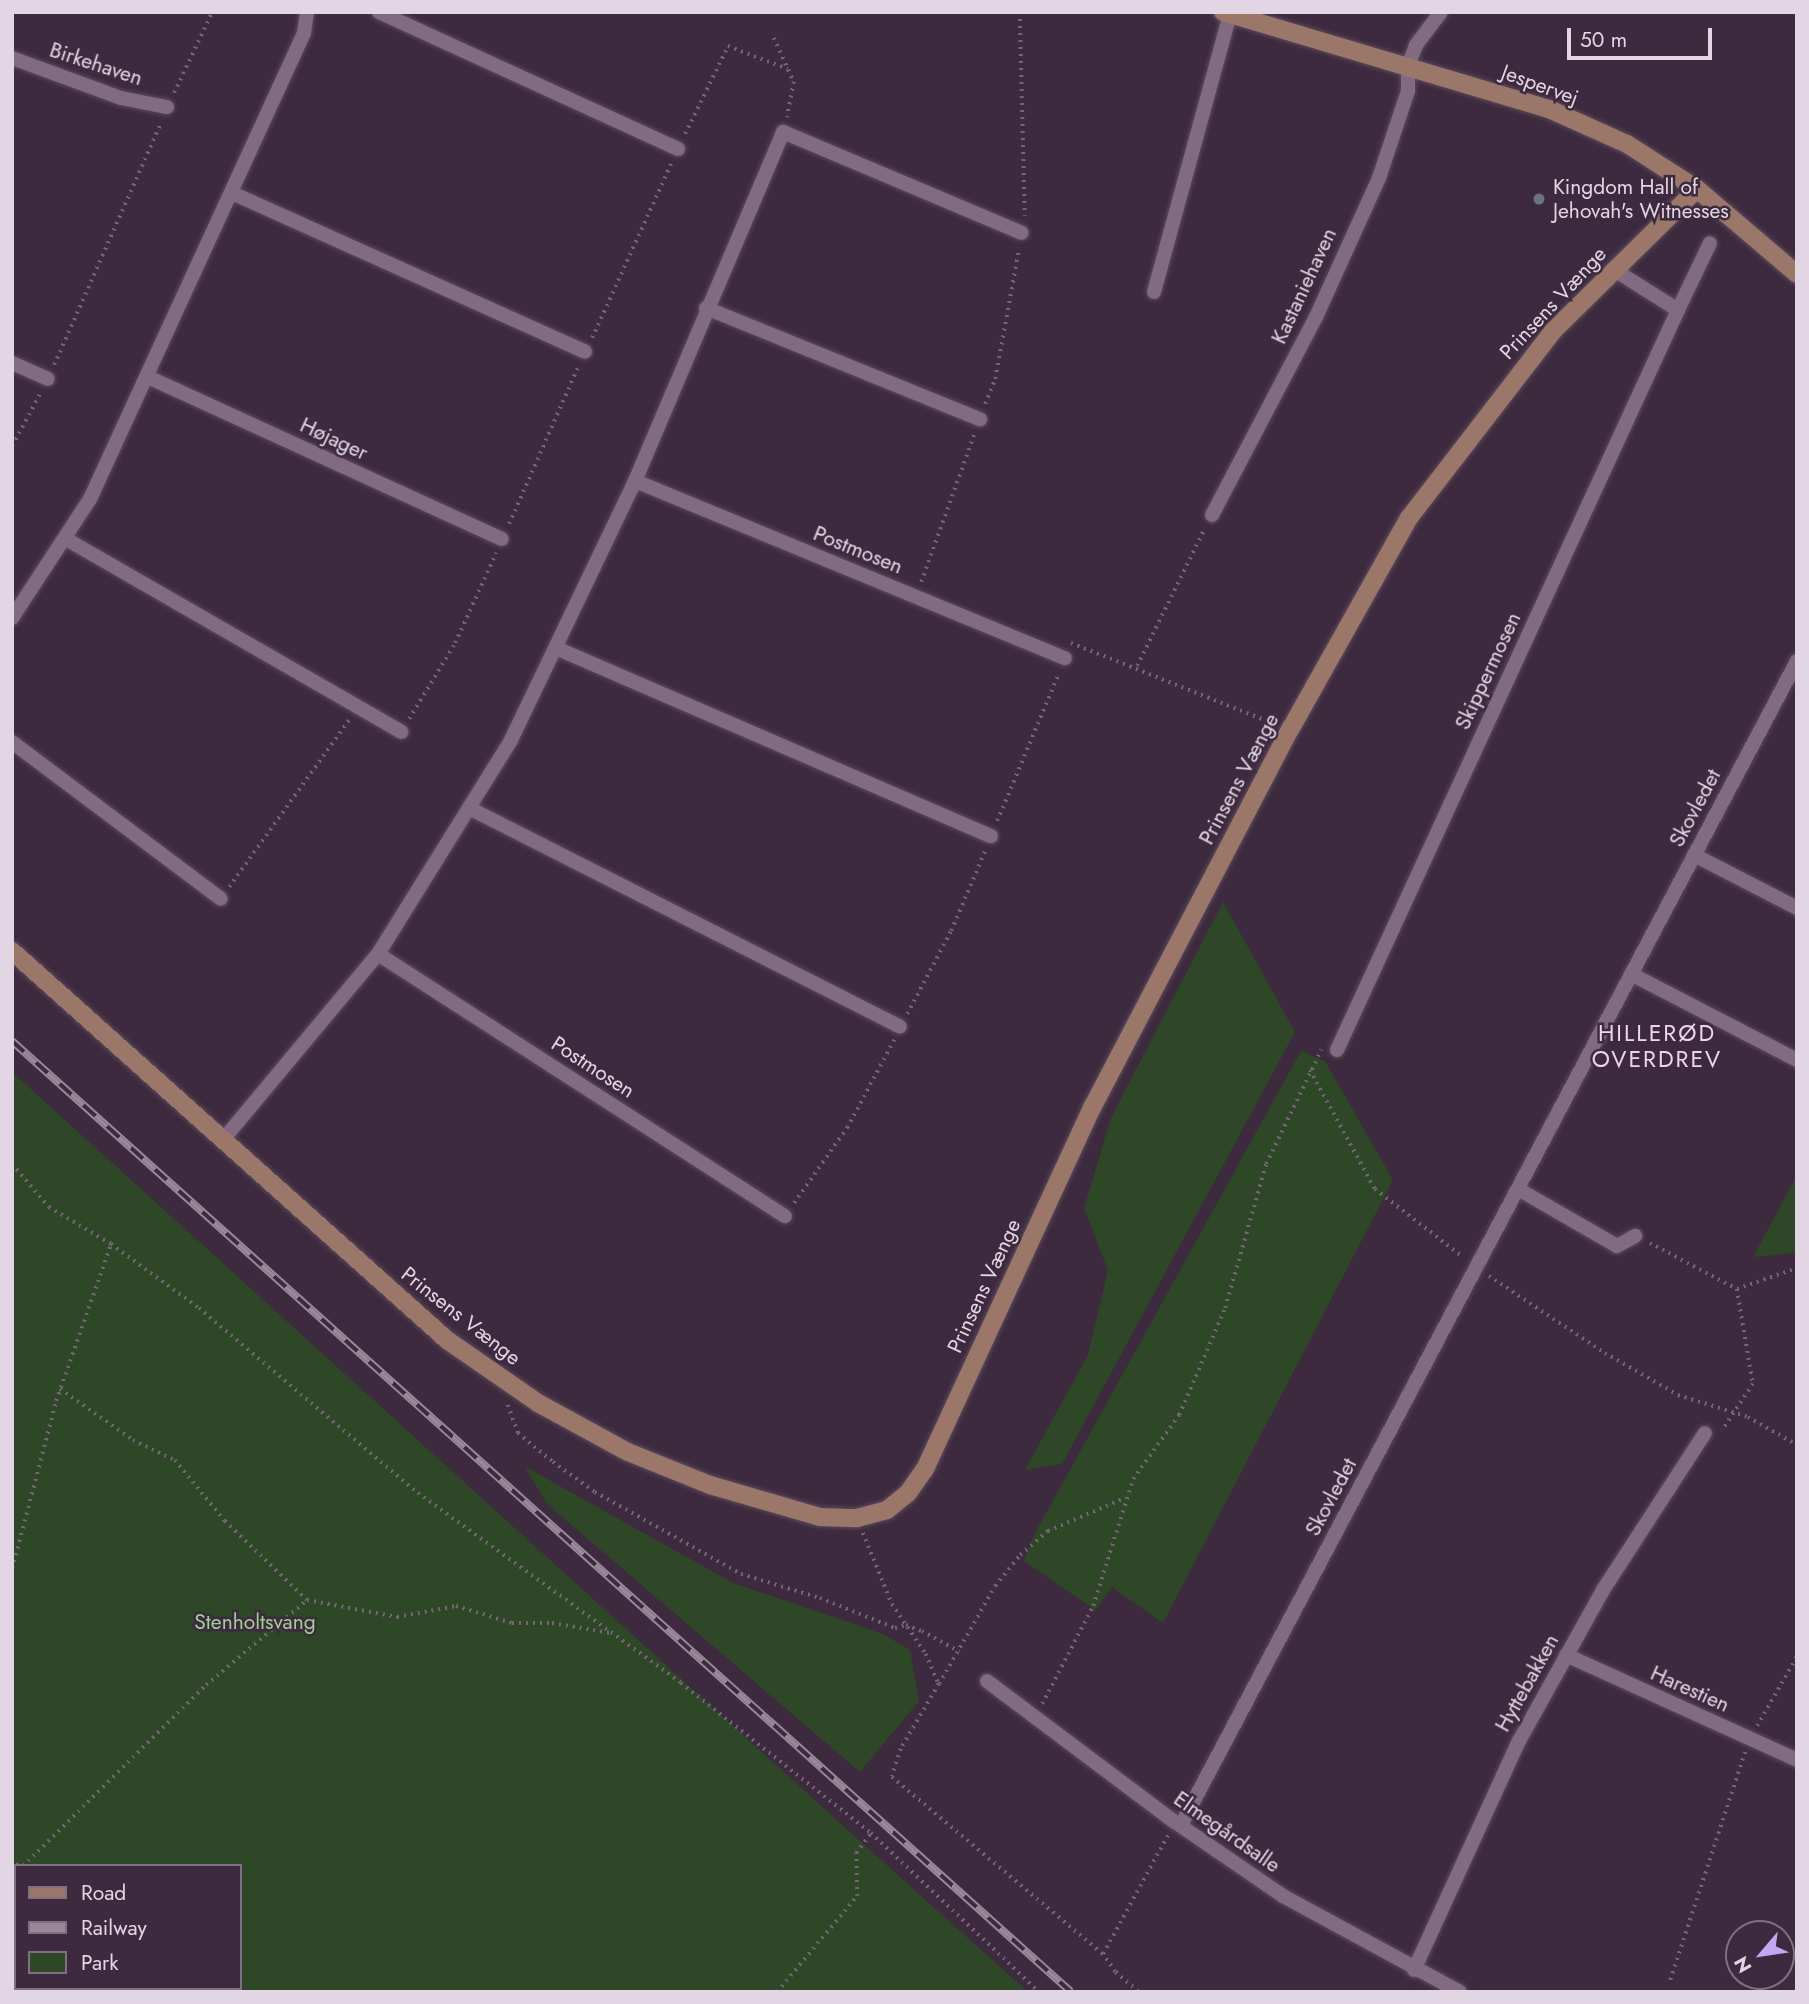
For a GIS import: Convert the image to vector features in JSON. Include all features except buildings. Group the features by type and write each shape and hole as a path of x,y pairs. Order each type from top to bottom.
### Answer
{"street":[{"path":"12,618 66,539 148,377 304,33 307,12"},
{"path":"379,12 678,149"},
{"path":"1408,66 1416,45 1441,12"},
{"name":"Jespervej","path":"1154,292 1226,13 1549,109 1628,144 1697,190 1797,274"},
{"name":"Birkehaven","path":"12,58 121,98 167,107"},
{"name":"Kastaniehaven","path":"1212,515 1315,317 1379,178 1408,91 1408,66"},
{"path":"222,1141 378,954 511,740 635,481 706,308 783,132 1022,233"},
{"name":"Prinsens Vænge","path":"12,951 447,1340 498,1376 628,1452 699,1481 820,1517 857,1518 887,1510 908,1493 925,1469 1093,1106 1291,728 1409,518 1553,331 1697,190"},
{"path":"232,193 585,352"},
{"name":"Skippermosen","path":"1337,1049 1710,243"},
{"path":"1614,269 1678,310"},
{"path":"706,308 980,419"},
{"path":"12,363 48,379"},
{"name":"Højager","path":"148,377 502,539"},
{"name":"Postmosen","path":"635,481 1065,658"},
{"path":"66,539 401,732"},
{"path":"556,648 991,836"},
{"name":"Skovledet","path":"1178,1824 1797,661"},
{"path":"12,742 221,899"},
{"path":"469,808 900,1027"},
{"path":"1693,855 1797,908"},
{"name":"Postmosen","path":"378,954 785,1216"},
{"path":"1631,974 1797,1060"},
{"path":"1518,1189 1617,1246 1635,1236"},
{"name":"Hyttebakken","path":"1414,1970 1519,1741 1566,1655 1705,1433"},
{"name":"Harestien","path":"1566,1655 1797,1760"},
{"name":"Elmegårdsalle","path":"987,1681 1178,1824 1283,1896 1414,1970 1460,1992"}],"path":[{"path":"12,446 48,379 167,107 212,12"},
{"path":"916,597 995,379 1022,233 1027,197 1020,12"},
{"path":"774,38 794,82 783,132"},
{"path":"1138,666 1212,515"},
{"path":"785,1216 847,1128 951,931 1072,640 1138,666 1244,715 1291,728"},
{"path":"221,899 358,707"},
{"path":"1035,1719 1093,1606 1133,1479 1179,1415 1220,1320 1266,1164 1310,1070 1375,1189 1476,1267 1605,1353 1678,1395 1735,1413 1797,1445"},
{"path":"12,1164 50,1207 111,1244 199,1308 418,1493 612,1634 871,1833 1039,1992"},
{"path":"1635,1236 1737,1289 1797,1268"},
{"path":"12,1569 60,1389 111,1244"},
{"path":"1735,1413 1754,1384 1737,1289"},
{"path":"498,1376 518,1433 595,1492 741,1574 820,1598 895,1628 906,1625 945,1640 960,1652"},
{"path":"60,1389 133,1440 175,1460 225,1521 307,1600 397,1616 456,1606 512,1623 552,1623 612,1634"},
{"path":"1125,1499 1048,1531 1020,1555 995,1586 960,1652 901,1749 892,1777 1103,1954 1115,1972 1138,1992"},
{"path":"857,1518 892,1604 926,1654 939,1684"},
{"path":"22,1864 205,1685 307,1600"},
{"path":"1670,1980 1750,1739 1797,1656"},
{"path":"1103,1954 1178,1824"},
{"path":"777,1992 857,1896 856,1853 871,1833"}],"green space":[{"path":"1223,902 1295,1032 1062,1464 1025,1470 1088,1355 1108,1270 1084,1208 1111,1118"},
{"path":"1301,1051 1325,1061 1393,1180 1163,1623 1112,1587 1095,1610 1024,1561 1034,1535"},
{"name":"Stenholtsvang","path":"12,1072 861,1842 1028,1992 12,1992"},
{"path":"1797,1175 1797,1252 1753,1257"},
{"path":"524,1466 733,1583 883,1634 910,1650 919,1701 860,1772 548,1505"}],"railway":[{"path":"12,1041 1071,1992"}],"place":[{"name":"Kingdom Hall of Jehovah's Witnesses","path":"1539,199"}],"district":[{"name":"HILLERØD OVERDREV","path":"1657,1046"}]}
